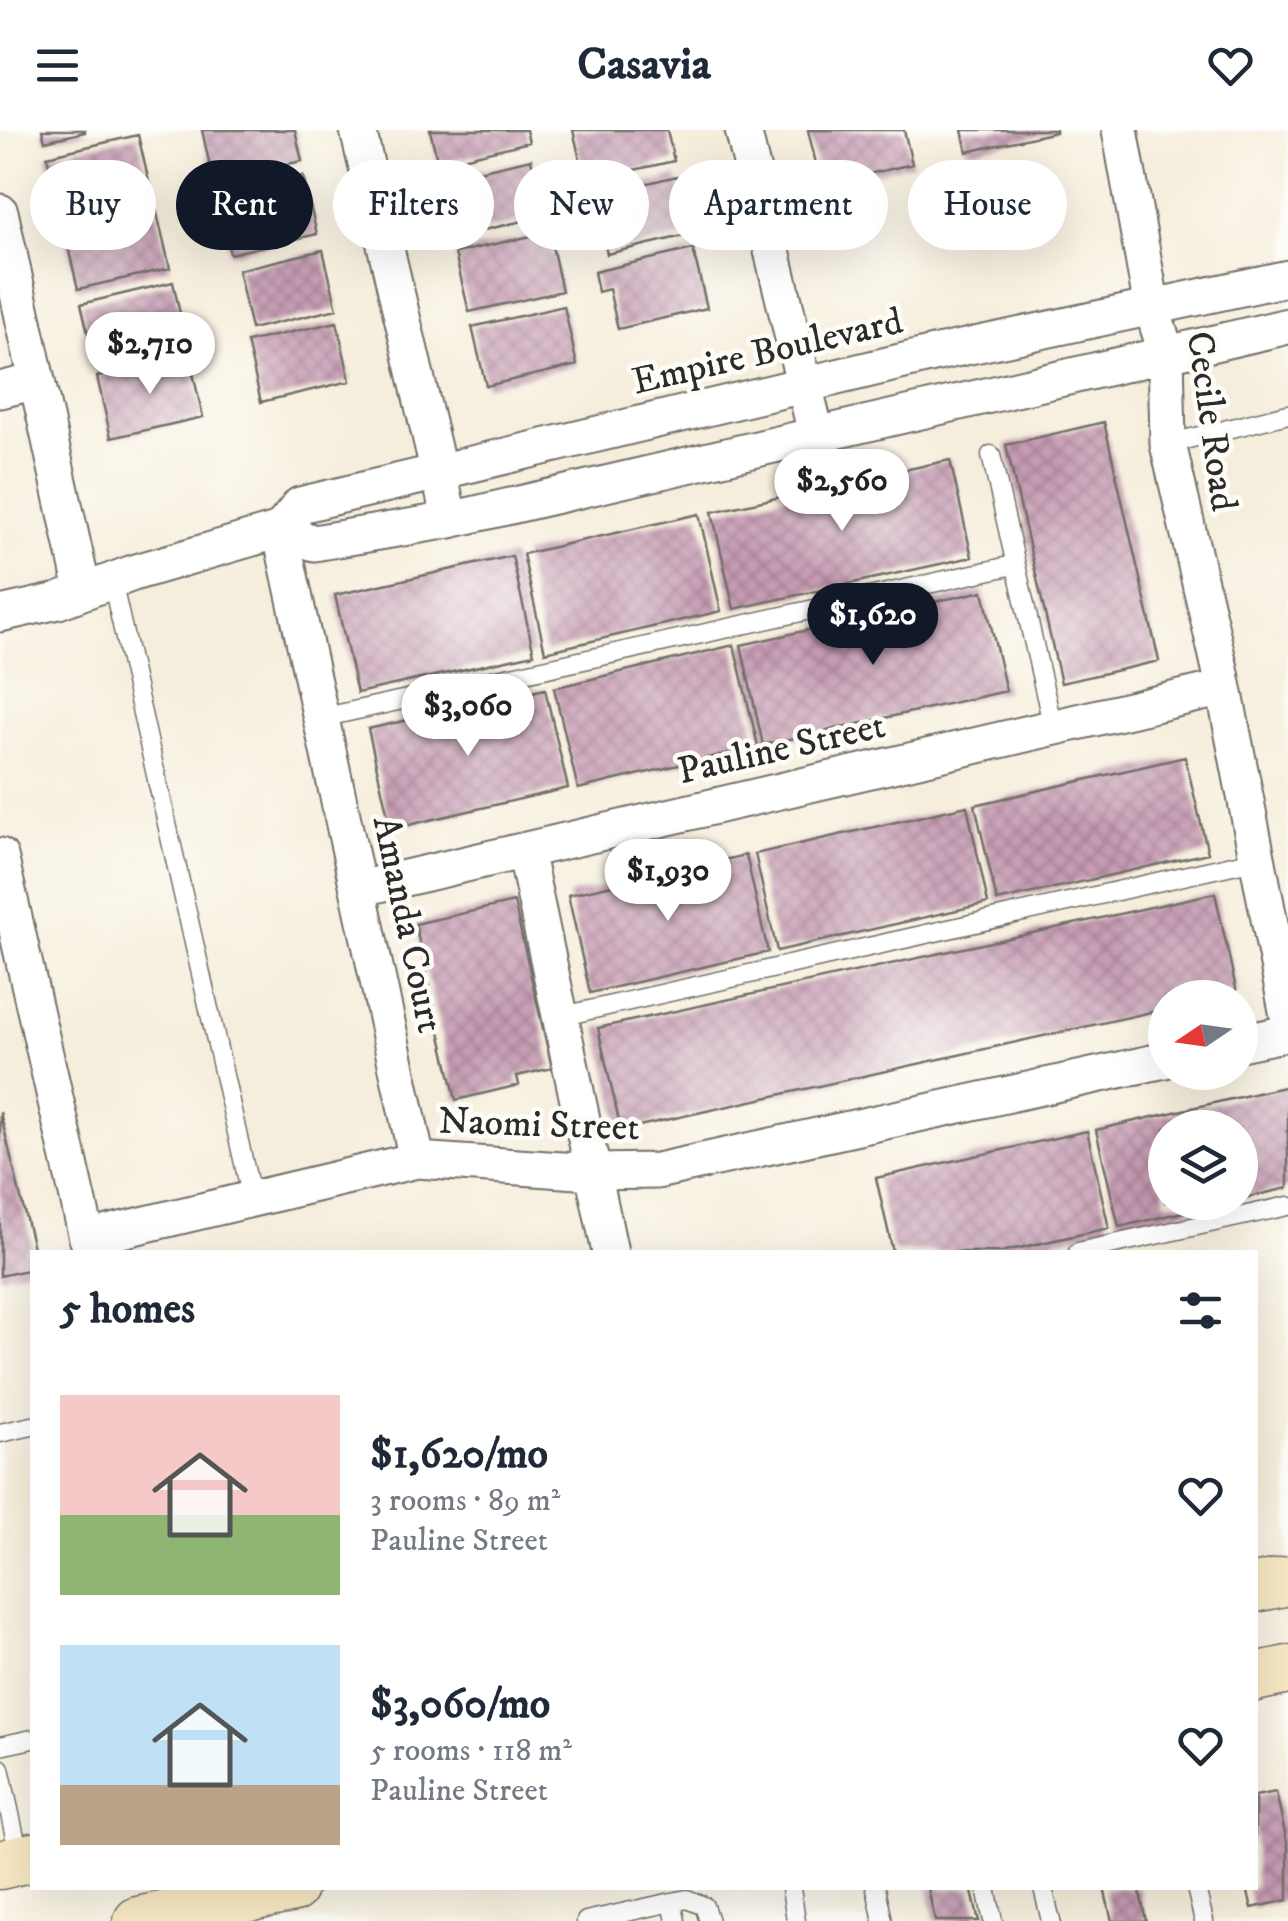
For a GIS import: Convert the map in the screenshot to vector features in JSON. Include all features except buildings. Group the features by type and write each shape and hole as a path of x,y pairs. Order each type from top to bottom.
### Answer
{"main road":[{"path":"1258,1587 1288,1581"},
{"path":"138,1921 227,1911 287,1890"}],"street":[{"path":"358,130 450,520"},
{"path":"743,130 817,438"},
{"name":"Cecile Road","path":"1120,130 1152,308 1166,352 1168,444 1224,688 1288,1016"},
{"path":"0,212 37,381 97,586"},
{"name":"Empire Boulevard","path":"0,614 280,530 300,505 438,469 1288,278"},
{"name":"Empire Boulevard","path":"280,530 314,543 450,520 1288,326"},
{"path":"0,390 37,381"},
{"name":"Amanda Court","path":"280,530 416,1160"},
{"name":"Pauline Street","path":"358,889 1224,688"},
{"path":"525,850 610,1250"},
{"name":"Naomi Street","path":"0,856 87,1238 416,1160 592,1172 657,1170 1148,1064"},
{"path":"1258,1040 1288,1033"}],"lane":[{"path":"1168,444 1288,414"},
{"path":"991,455 1053,728"},
{"path":"321,718 1014,565"},
{"path":"97,586 252,1199"},
{"path":"563,1016 1259,859"},
{"path":"1087,1250 1288,1206"},
{"path":"0,1433 30,1426"},
{"path":"0,1746 30,1738"},
{"path":"0,1768 18,1861"},
{"path":"790,1890 796,1921"},
{"path":"876,1890 882,1921"},
{"path":"986,1890 993,1921"},
{"path":"1043,1890 1051,1921"},
{"path":"1196,1890 1204,1921"},
{"path":"586,1921 636,1914 687,1899 704,1906 709,1921"},
{"path":"636,1914 676,1921"}]}
